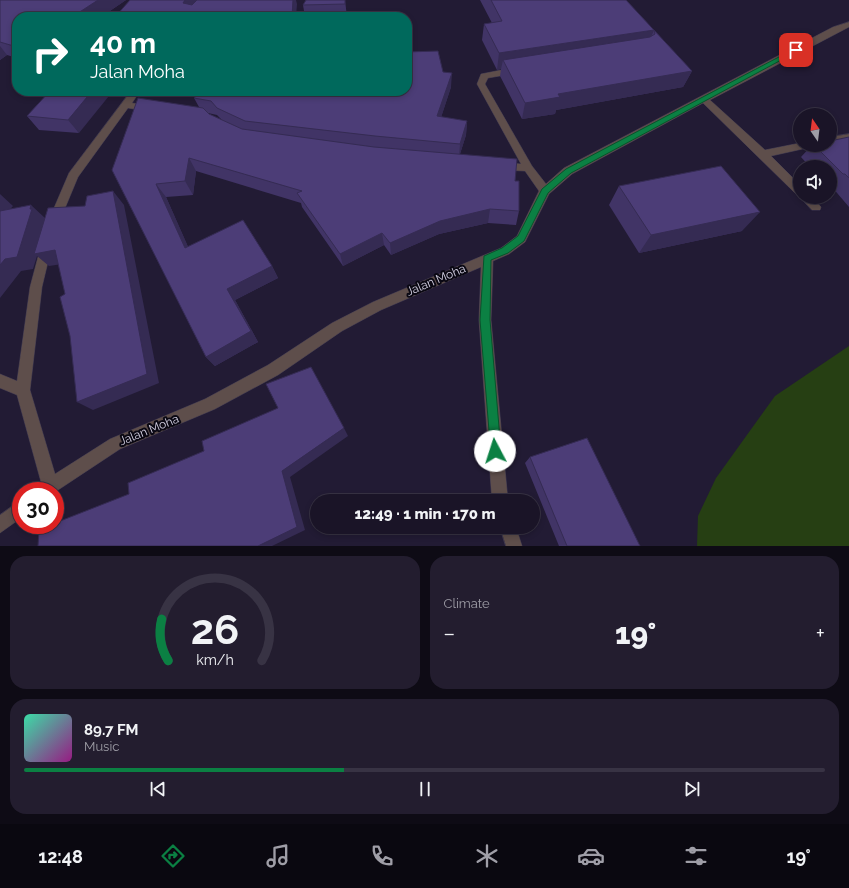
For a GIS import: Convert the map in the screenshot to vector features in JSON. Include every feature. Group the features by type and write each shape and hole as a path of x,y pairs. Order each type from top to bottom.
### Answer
{"street":[{"name":"Jalan Moha","path":"55,482 115,444 217,401 273,370 337,327 376,306 505,251 521,239 545,191 568,171 836,29 849,24"},
{"path":"529,68 484,76 481,84 528,168 545,191"},
{"path":"45,482 23,390 36,287 50,231 73,176 132,96"},
{"path":"704,99 793,184"},
{"path":"125,105 162,110"},
{"path":"837,139 849,137"},
{"path":"763,154 793,148"},
{"path":"490,165 528,168"},
{"path":"813,204 816,207"},
{"path":"487,258 485,320 499,494"},
{"path":"0,381 23,390"},
{"path":"0,525 12,515"},
{"path":"510,534 514,546"}],"green space":[{"path":"849,346 849,546 697,546 698,516 716,478 775,396"}],"building":[{"path":"0,0 98,0 80,12 12,12 12,46 0,42"},
{"path":"130,0 185,0 183,3 192,5 197,0 293,0 292,12 119,12"},
{"path":"306,0 345,0 345,4 303,5"},
{"path":"491,0 626,0 654,30 499,53 484,24 502,21"},
{"path":"654,30 692,71 558,94 560,97 525,103 503,60 650,37 655,34"},
{"path":"438,51 443,72 452,73 437,116 467,121 460,144 245,121 217,108 211,101 194,98 196,96 412,96 412,52"},
{"path":"45,96 88,96 68,120 27,116"},
{"path":"138,98 203,108 209,114 242,129 374,147 517,159 515,181 519,181 519,211 490,209 440,221 390,243 382,233 340,254 297,193 302,191 189,158 185,181 156,184 185,248 243,220 272,266 227,289 251,331 206,357 112,170"},
{"path":"849,137 849,178 837,168 837,160 829,160 821,152 837,152 837,140"},
{"path":"721,166 760,212 651,235 619,186"},
{"path":"113,191 147,374 77,402 70,336 60,297 65,294 55,250 34,254 48,208 85,206 87,196"},
{"path":"31,205 30,209 32,209 17,257 5,259 0,265 0,211"},
{"path":"311,367 344,428 282,471 297,527 258,546 38,546 39,534 64,534 64,519 129,494 128,483 204,451 202,441 278,408 266,384"},
{"path":"587,438 640,546 567,546 530,457"}],"route":[{"path":"495,451 485,320 487,258 505,251 521,239 545,191 568,171 796,50"}]}
